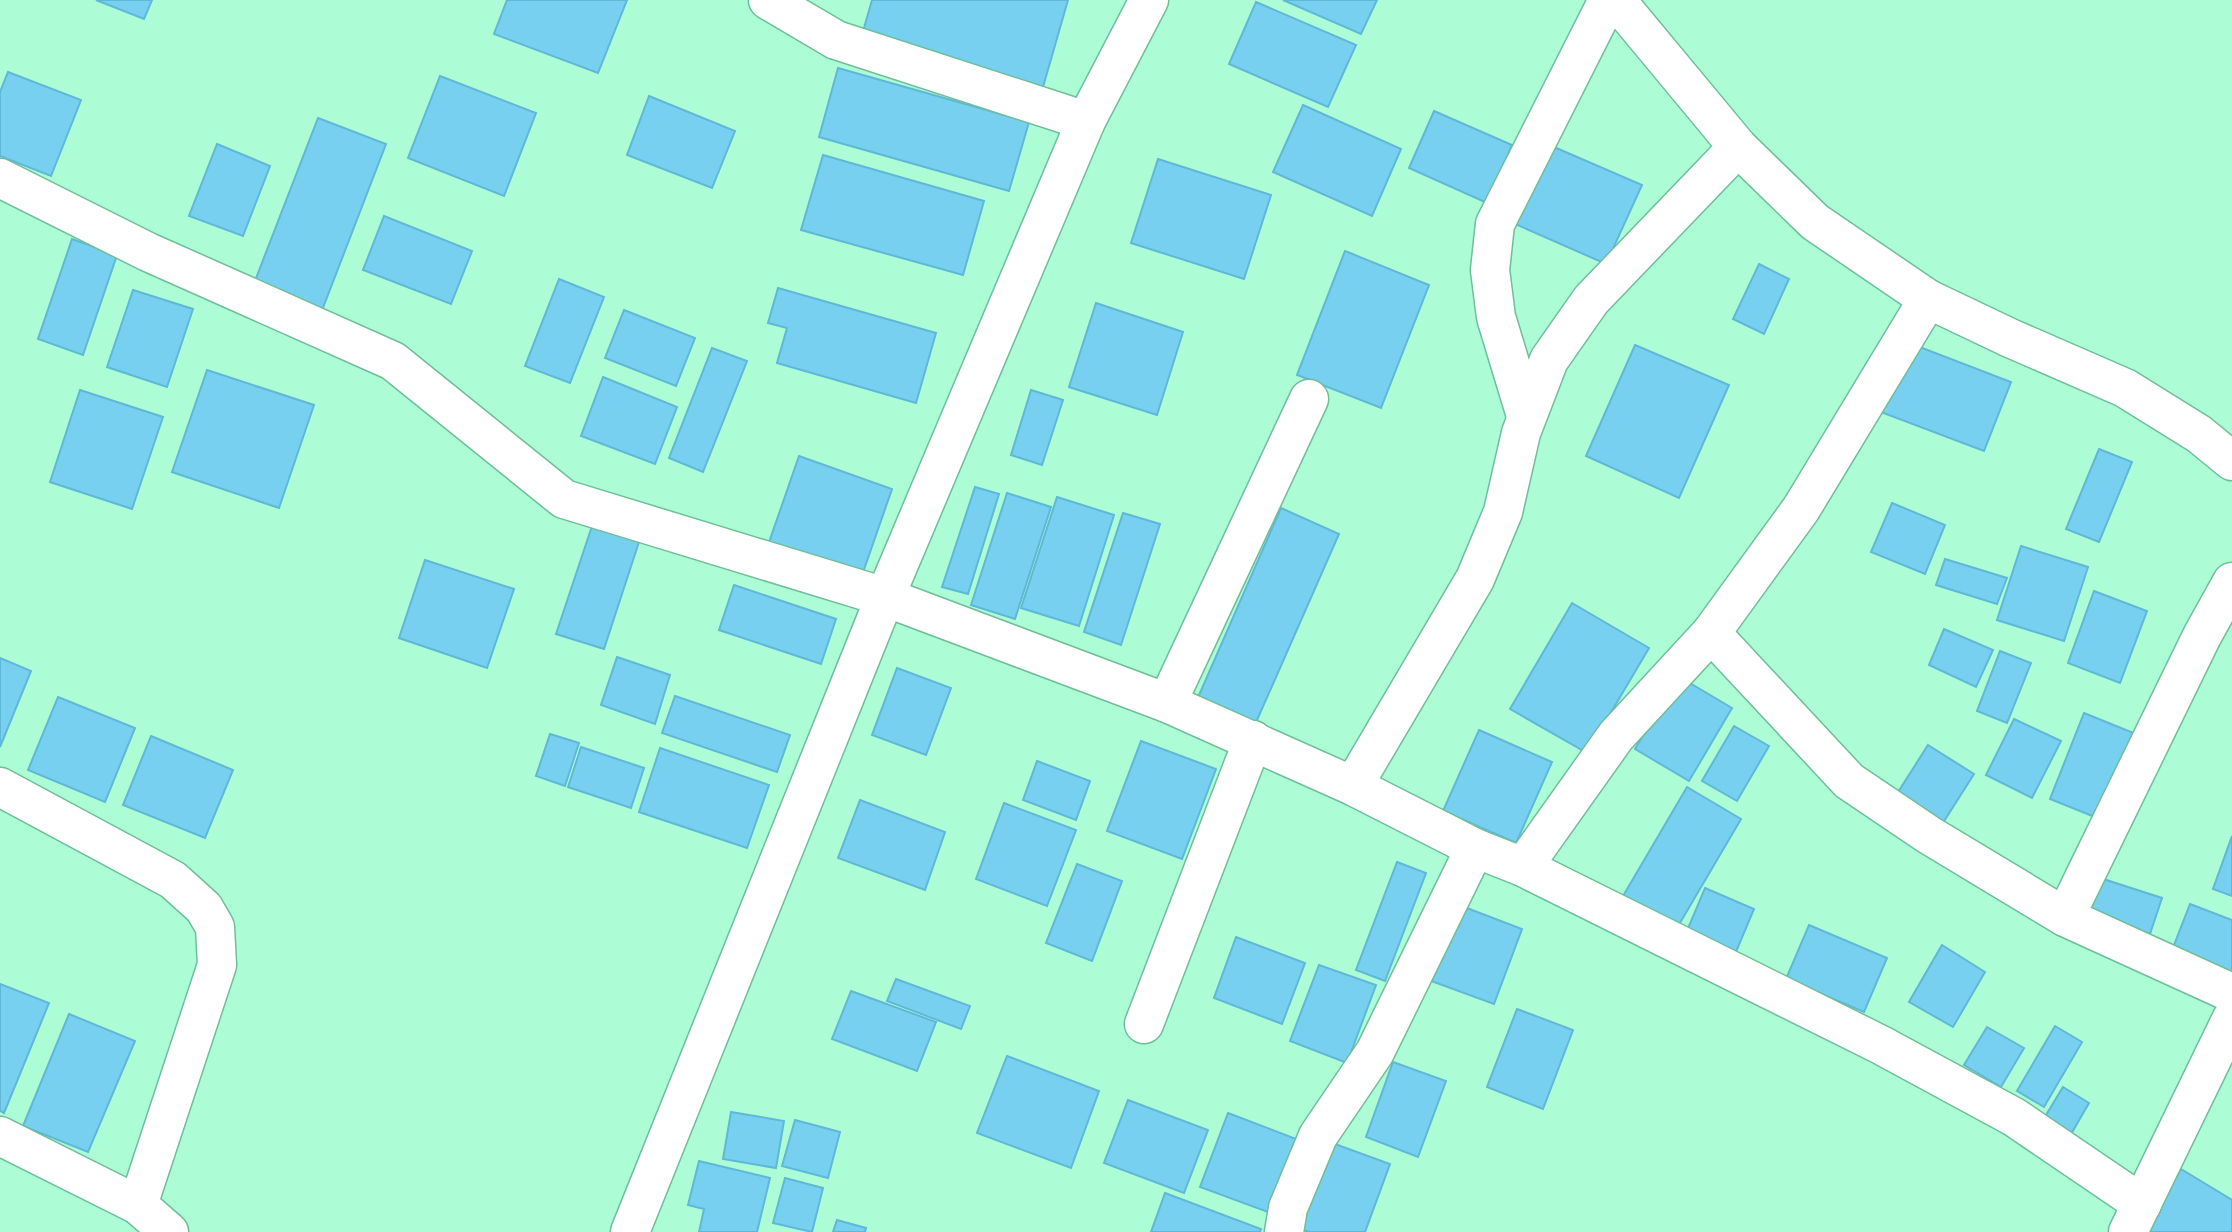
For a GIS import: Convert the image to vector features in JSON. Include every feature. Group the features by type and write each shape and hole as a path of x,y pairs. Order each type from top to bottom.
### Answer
{"street":[{"path":"768,0 836,40 1086,121"},
{"path":"630,1232 885,597 1086,121 1149,0"},
{"path":"1526,416 1496,317 1490,270 1495,224 1608,0"},
{"path":"1616,0 1738,147 1815,222 1928,299 2124,388 2199,434 2232,461"},
{"path":"1353,786 1475,579 1503,512 1526,416 1549,359 1591,300 1738,147"},
{"path":"0,178 148,252 393,361 564,499 885,597 1167,703 1353,786 1475,848 1523,867 1881,1045 2014,1116 2133,1225 2232,1018"},
{"path":"1523,867 1616,736 1711,633 1801,509 1928,299"},
{"path":"1167,703 1308,399"},
{"path":"2065,917 2202,636 2232,582"},
{"path":"1711,633 1849,781 1929,835 2065,917 2232,992"},
{"path":"1144,1024 1254,740"},
{"path":"0,787 173,880 204,908 215,928 217,965 138,1205"},
{"path":"1284,1232 1288,1208 1318,1136 1375,1052 1475,848"},
{"path":"0,1136 138,1205 169,1232"}],"building":[{"path":"96,0 152,0 144,19"},
{"path":"507,0 627,0 598,73 494,34"},
{"path":"872,0 1068,0 1043,87 862,35"},
{"path":"1283,0 1377,0 1361,34"},
{"path":"1256,2 1356,45 1328,107 1229,64"},
{"path":"838,68 1029,122 1009,191 819,137"},
{"path":"8,72 81,100 51,176 0,156 0,92"},
{"path":"440,76 536,113 504,196 408,158"},
{"path":"649,96 735,131 712,188 627,155"},
{"path":"1303,105 1401,149 1372,216 1273,172"},
{"path":"1434,111 1512,145 1487,203 1409,168"},
{"path":"318,118 386,144 321,313 253,286"},
{"path":"217,144 270,166 243,236 189,216"},
{"path":"1547,144 1642,185 1606,264 1513,223"},
{"path":"823,155 984,201 963,275 801,230"},
{"path":"1158,159 1271,195 1244,279 1131,243"},
{"path":"384,216 472,251 451,304 363,270"},
{"path":"72,239 117,255 83,355 38,339"},
{"path":"1345,251 1429,285 1381,408 1297,375"},
{"path":"1759,264 1789,279 1764,334 1733,319"},
{"path":"559,279 604,297 570,383 525,366"},
{"path":"778,288 936,333 916,403 777,363 787,328 768,323"},
{"path":"133,290 193,309 167,387 107,367"},
{"path":"1096,303 1183,332 1157,415 1069,387"},
{"path":"624,310 695,338 676,386 605,358"},
{"path":"1904,341 2011,382 1984,451 1878,411"},
{"path":"1635,345 1729,385 1679,498 1586,456"},
{"path":"712,348 747,361 703,472 669,458"},
{"path":"207,370 314,405 279,508 172,472"},
{"path":"603,377 677,407 655,464 581,436"},
{"path":"80,390 163,417 132,509 50,482"},
{"path":"1031,390 1063,400 1042,465 1011,455"},
{"path":"2099,449 2132,462 2099,542 2066,529"},
{"path":"799,456 892,489 859,584 766,551"},
{"path":"975,487 999,494 968,594 942,587"},
{"path":"1007,493 1051,507 1015,619 971,605"},
{"path":"1057,497 1114,515 1079,626 1021,608"},
{"path":"1892,503 1945,525 1925,574 1871,552"},
{"path":"1281,508 1339,534 1254,727 1196,702"},
{"path":"1123,513 1160,524 1121,645 1084,632"},
{"path":"592,526 639,542 604,649 556,634"},
{"path":"2021,546 2088,567 2064,641 1997,620"},
{"path":"1945,559 2007,578 1997,604 1936,585"},
{"path":"425,560 514,589 487,668 399,638"},
{"path":"734,585 836,619 821,664 719,630"},
{"path":"2094,591 2147,611 2120,683 2068,663"},
{"path":"1572,603 1649,648 1587,753 1510,709"},
{"path":"1944,629 1993,650 1976,687 1929,665"},
{"path":"2000,651 2031,663 2007,723 1977,711"},
{"path":"617,657 670,675 655,724 601,705"},
{"path":"0,658 31,671 0,747"},
{"path":"897,668 951,688 926,755 872,735"},
{"path":"1678,676 1732,708 1689,781 1635,749"},
{"path":"675,696 790,735 777,772 662,733"},
{"path":"58,697 135,728 105,802 28,770"},
{"path":"2084,713 2136,734 2102,820 2050,799"},
{"path":"2014,719 2061,741 2032,798 1986,775"},
{"path":"1734,726 1769,746 1737,801 1702,781"},
{"path":"1479,730 1552,762 1516,843 1443,811"},
{"path":"550,734 579,743 565,786 536,776"},
{"path":"151,736 233,770 205,838 123,805"},
{"path":"1141,741 1216,769 1182,859 1107,831"},
{"path":"1928,745 1974,774 1939,829 1893,800"},
{"path":"581,747 644,768 631,808 568,787"},
{"path":"660,748 769,785 747,848 639,812"},
{"path":"1037,761 1090,781 1076,820 1023,800"},
{"path":"1687,787 1741,819 1670,940 1616,908"},
{"path":"860,800 945,832 925,890 838,858"},
{"path":"1004,803 1076,830 1047,906 976,879"},
{"path":"2232,836 2232,896 2213,889"},
{"path":"1397,862 1426,873 1385,981 1356,970"},
{"path":"1077,864 1122,881 1092,961 1046,943"},
{"path":"2094,876 2162,898 2150,934 2082,911"},
{"path":"1705,888 1754,909 1733,959 1684,938"},
{"path":"2190,904 2232,920 2232,980 2169,958"},
{"path":"1459,905 1522,929 1494,1004 1431,981"},
{"path":"1809,925 1887,958 1864,1012 1786,979"},
{"path":"1236,937 1305,963 1282,1024 1214,998"},
{"path":"1942,945 1985,972 1953,1027 1909,1002"},
{"path":"1319,965 1376,985 1347,1063 1290,1041"},
{"path":"896,979 970,1006 961,1029 887,1001"},
{"path":"0,984 49,1003 4,1113 0,1111"},
{"path":"851,991 936,1022 917,1071 832,1039"},
{"path":"1517,1009 1573,1030 1543,1109 1487,1087"},
{"path":"69,1014 135,1041 88,1152 23,1126"},
{"path":"2055,1026 2082,1042 2044,1107 2017,1091"},
{"path":"1987,1027 2024,1048 2001,1087 1964,1065"},
{"path":"1007,1056 1099,1091 1071,1168 977,1133"},
{"path":"1393,1062 1446,1081 1418,1157 1366,1137"},
{"path":"2063,1087 2089,1103 2067,1141 2040,1125"},
{"path":"1128,1100 1208,1130 1184,1193 1104,1163"},
{"path":"731,1112 784,1121 776,1168 723,1159"},
{"path":"1228,1113 1304,1142 1276,1215 1200,1187"},
{"path":"795,1120 840,1132 828,1178 782,1166"},
{"path":"1324,1140 1390,1164 1365,1232 1309,1232 1292,1226"},
{"path":"699,1161 770,1178 757,1232 699,1232 704,1209 688,1205"},
{"path":"2181,1169 2232,1200 2232,1232 2145,1230"},
{"path":"785,1178 823,1188 812,1232 773,1223"},
{"path":"1165,1193 1261,1229 1260,1232 1151,1232"},
{"path":"837,1220 866,1228 865,1232 833,1232"}]}
